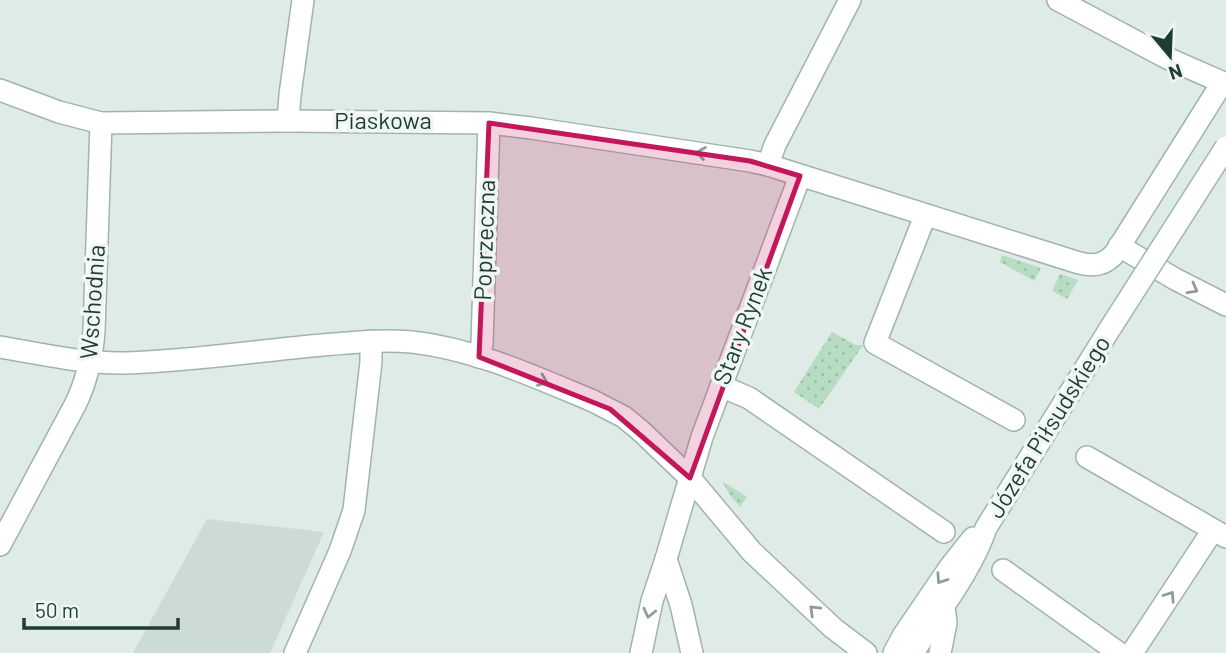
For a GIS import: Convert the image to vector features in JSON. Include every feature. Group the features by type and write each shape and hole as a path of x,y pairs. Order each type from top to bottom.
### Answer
{"street":[{"path":"288,121 303,0"},
{"path":"850,0 775,145 768,165 932,218 1092,265 1104,263 1112,257 1224,84 1167,58 1058,0"},
{"name":"Piaskowa","path":"0,90 60,112 101,122 489,123 768,165"},
{"name":"Wschodnia","path":"0,545 82,392 91,362 101,122"},
{"name":"Poprzeczna","path":"479,357 482,343 489,123"},
{"name":"Józefa Piłsudskiego","path":"913,653 975,555 986,528 1226,147"},
{"name":"Stary Rynek","path":"641,653 652,601 702,437 800,176"},
{"path":"932,218 875,343 1014,420"},
{"path":"1119,246 1226,306"},
{"path":"295,653 343,544 354,510 371,362 370,341"},
{"path":"0,347 91,362 149,362 370,341 439,346 479,357 610,409 642,432 690,478 752,552 833,628 866,653"},
{"path":"720,386 749,398 944,532"},
{"path":"1087,457 1220,533 1132,653"},
{"name":"Józefa Piłsudskiego","path":"894,653 902,636 962,550 986,528"},
{"path":"666,559 692,653"},
{"path":"1003,570 1119,653"},
{"path":"940,653 946,622 944,606"}],"highlighted area":[{"path":"489,123 750,161 800,176 690,478 610,409 479,357"}],"shaded area":[{"path":"207,519 324,532 270,653 133,653"}],"green space":[{"path":"1002,255 1041,268 1034,281 1000,262"},
{"path":"1060,274 1078,280 1067,299 1052,291"},
{"path":"832,332 856,345 863,345 819,409 794,392"},
{"path":"722,481 747,497 740,507 729,494"}]}
